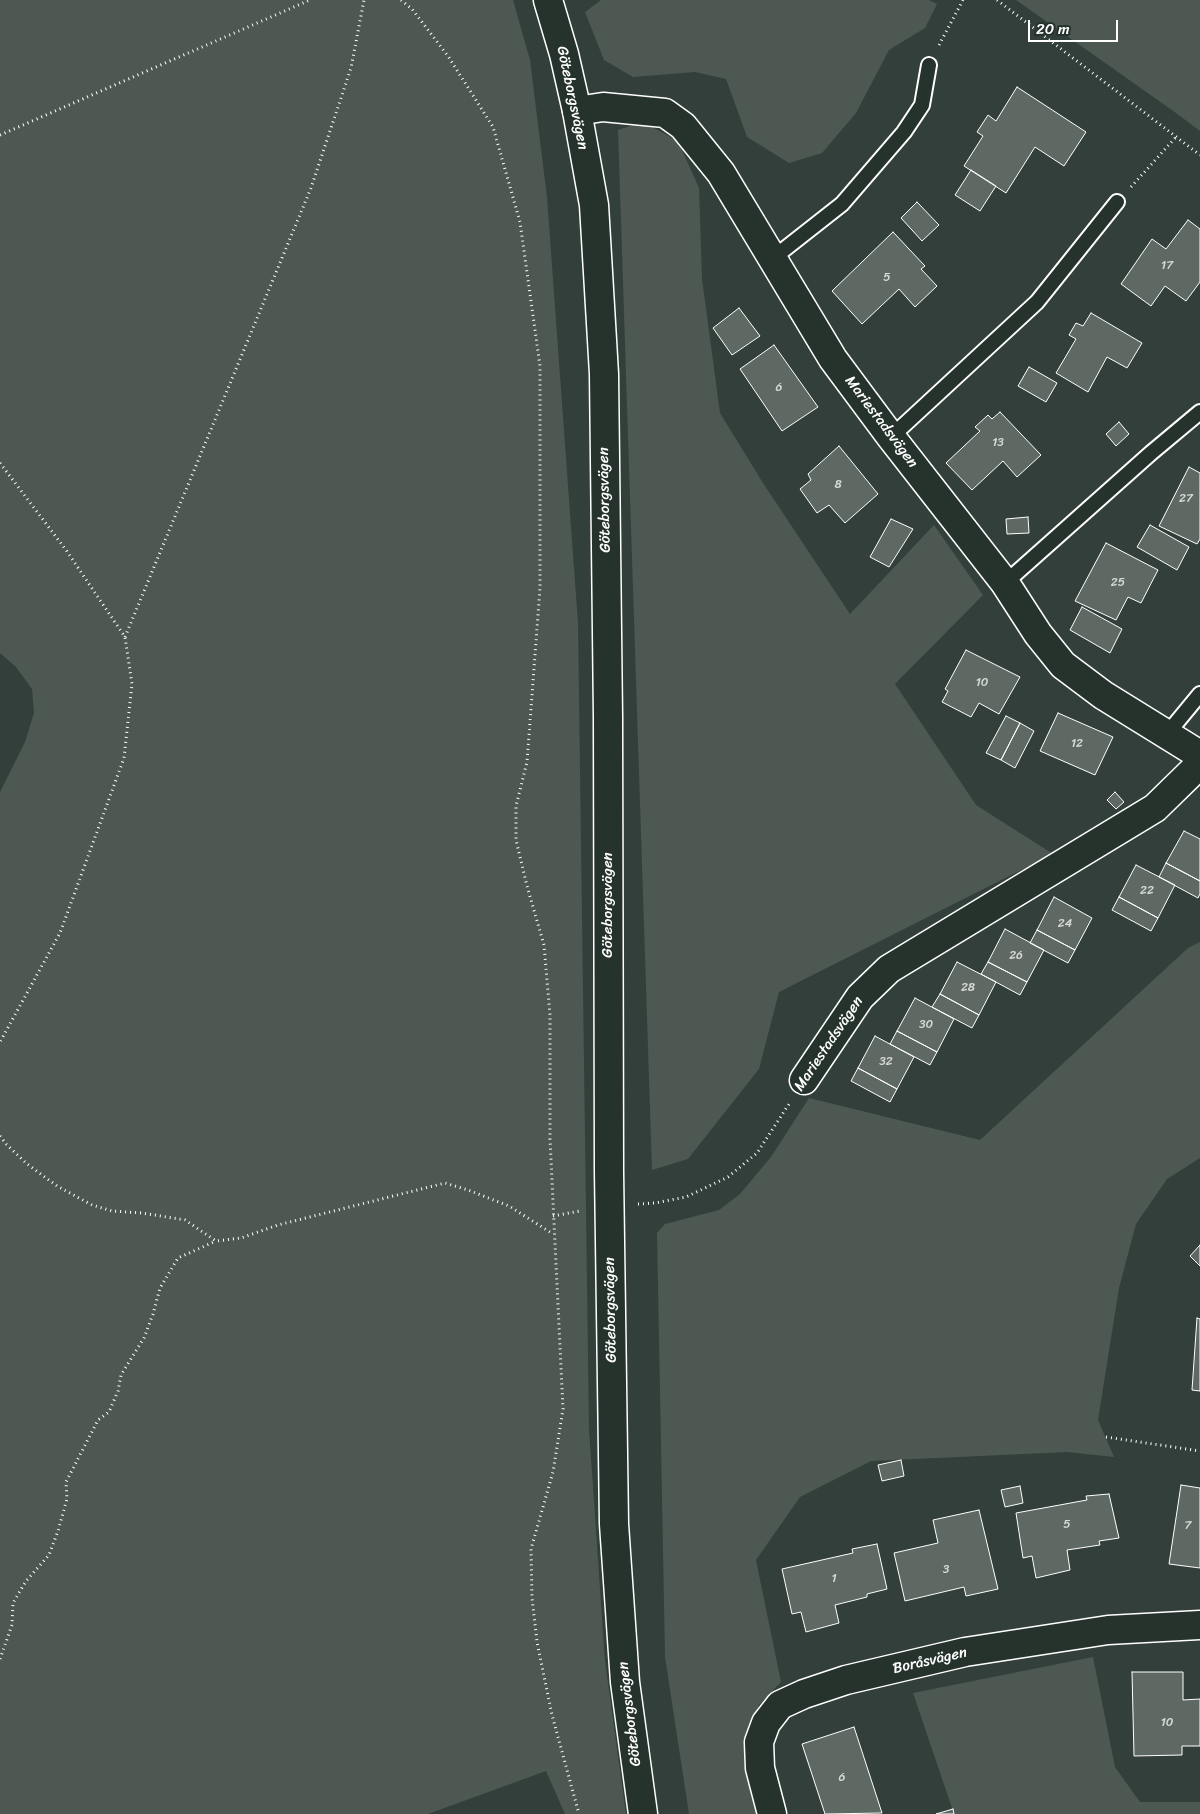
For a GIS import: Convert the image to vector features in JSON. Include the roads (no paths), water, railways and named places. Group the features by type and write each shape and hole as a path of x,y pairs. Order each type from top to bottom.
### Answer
{"street":[{"name":"Göteborgsvägen","path":"548,0 564,54 577,111 594,205 604,374 614,1524 625,1682 643,1814"},
{"name":"Mariestadsvägen","path":"577,111 603,107 664,113 683,126 721,173 833,359 891,437 1005,583 1038,634 1063,665 1103,695 1200,755"},
{"name":"Mariestadsvägen","path":"804,1080 860,997 890,969 1155,808 1200,764"},
{"name":"Boråsvägen","path":"772,1814 760,1768 759,1742 766,1723 780,1706 804,1694 846,1680 965,1652 1108,1630 1200,1625"}],"lane":[{"path":"772,259 842,204 904,132 922,105 929,65"},
{"path":"891,437 1037,302 1117,202"},
{"path":"1005,583 1200,412"},
{"path":"1167,734 1200,694"}]}
